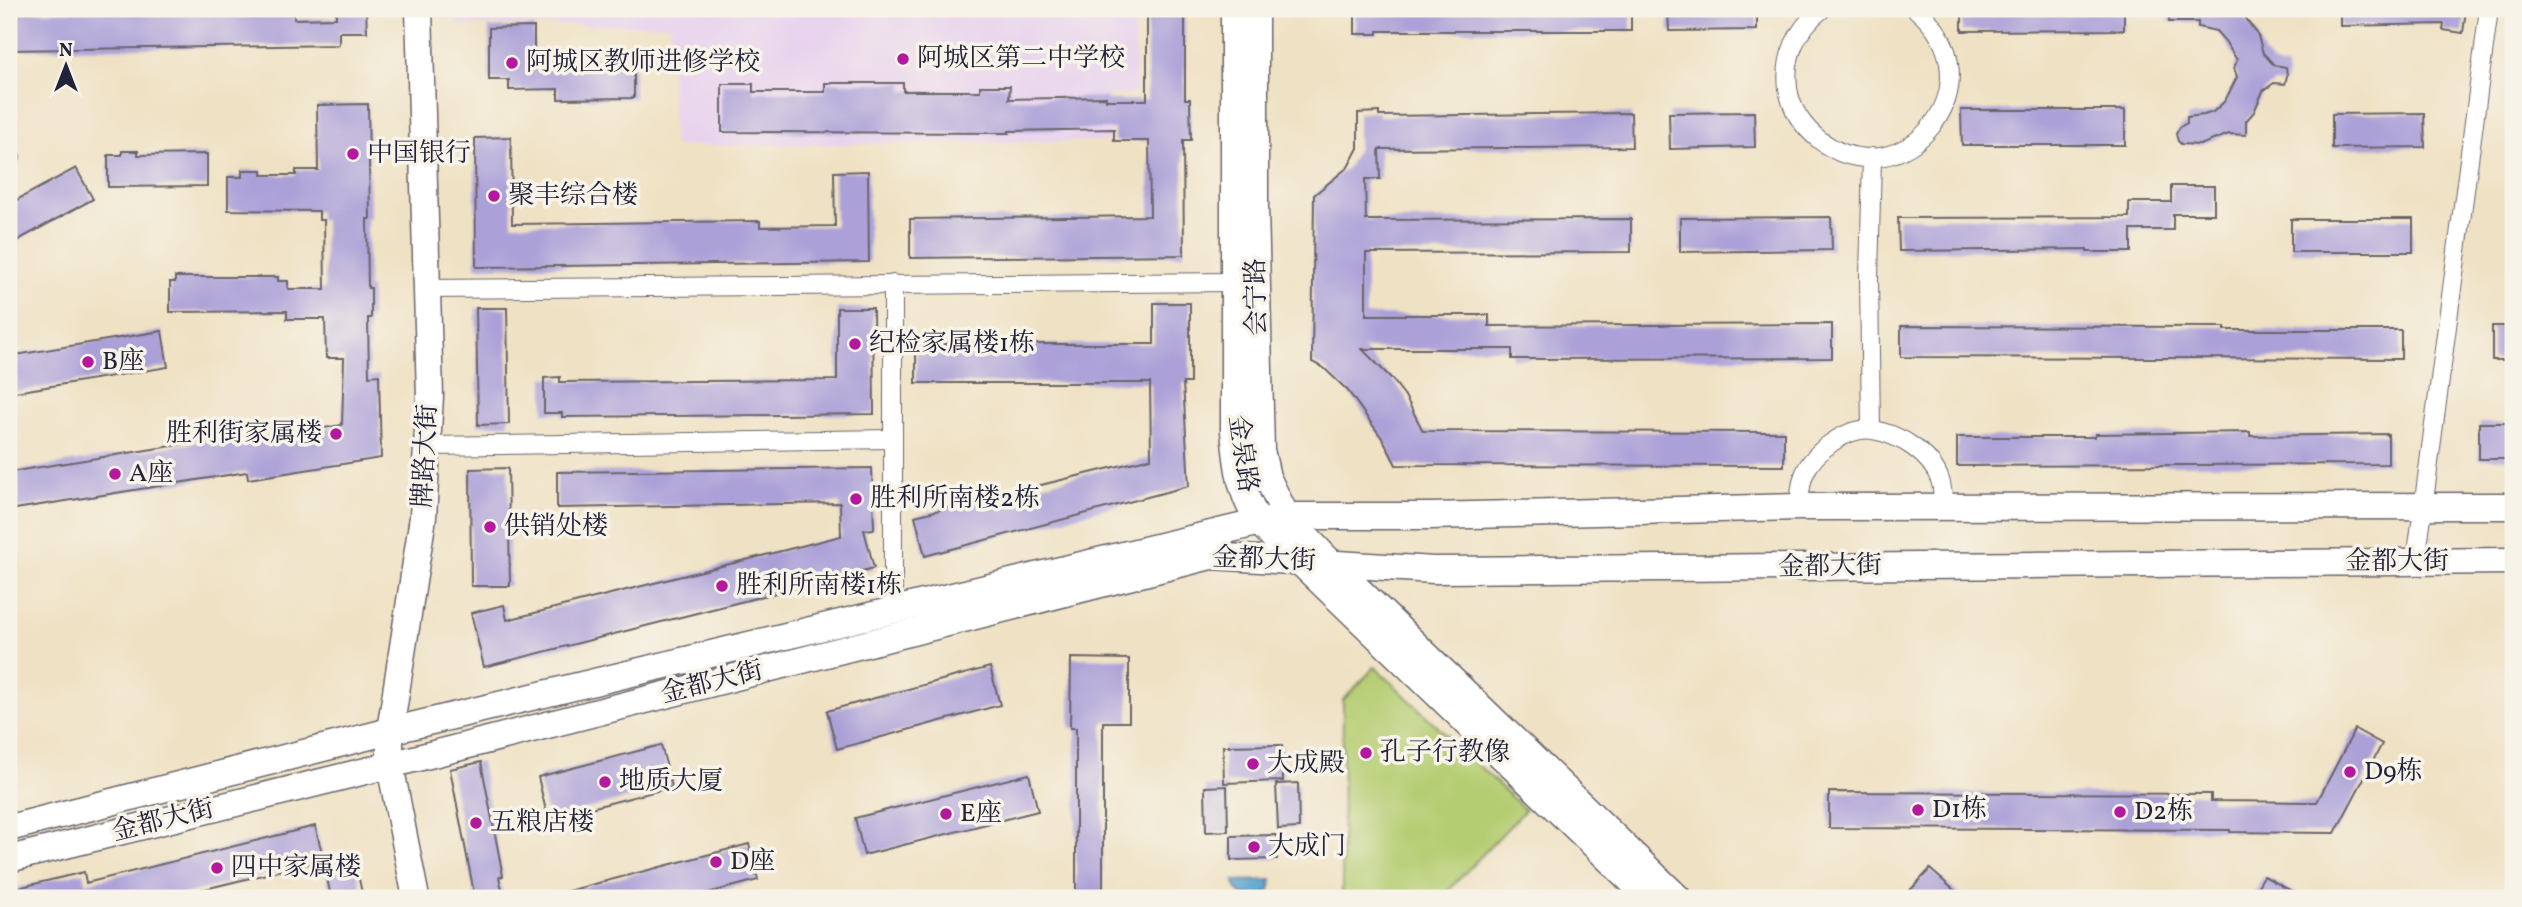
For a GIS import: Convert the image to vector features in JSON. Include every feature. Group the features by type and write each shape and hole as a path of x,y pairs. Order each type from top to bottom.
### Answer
{"main road":[{"name":"牌路大街","path":"416,898 390,765 390,731 423,517 430,396 419,9"},
{"name":"金泉路","path":"1234,9 1234,431 1246,499 1260,522 1299,561 1649,898"},
{"name":"会宁路","path":"1255,9 1255,208 1261,450 1267,477 1286,516 1331,562"},
{"name":"金都大街","path":"9,828 390,731 1286,516 1430,516 1799,507 2513,506"},
{"name":"金都大街","path":"9,859 390,765 1211,555 1434,570 2513,561"},
{"path":"1331,562 1678,898"}],"street":[{"path":"1822,9 1800,30 1788,60 1787,76 1794,108 1812,135 1825,145 1856,156 1872,157 1888,155 1916,142 1938,119 1947,97 1951,74 1944,44 1932,24 1916,9"},
{"path":"2417,561 2489,9"},
{"path":"1871,429 1869,278 1872,157"},
{"path":"427,289 1234,282"},
{"path":"892,284 893,610"},
{"path":"1799,507 1804,475 1822,449 1838,438 1871,429 1904,440 1922,454 1935,468 1940,480 1943,506"},
{"path":"427,446 893,439"}],"shaded area":[{"name":"阿城区第二中学校","path":"457,9 1134,9 1136,94 1109,95 1110,141 673,146 670,25 457,25"}],"green space":[{"path":"1375,667 1525,810 1441,898 1342,898 1343,700"}],"water":[{"path":"1272,880 1270,890 1260,898 1243,895 1237,890 1234,881"}],"building":[{"path":"188,9 188,14 294,12 294,19 336,18 336,9 366,9 367,32 339,32 339,45 9,50 9,12"},
{"path":"1147,9 1185,9 1185,99 1190,99 1191,140 1183,140 1184,255 910,258 910,219 1150,216 1149,141 1114,141 1114,129 1009,133 722,132 722,84 753,84 753,92 825,92 825,83 903,83 903,91 980,91 980,86 1010,86 1009,99 1106,97 1106,100 1147,100"},
{"path":"1355,9 1631,9 1631,31 1378,31 1378,34 1355,34"},
{"path":"1668,9 1757,9 1757,30 1669,31"},
{"path":"1962,9 2124,9 2124,30 1962,31"},
{"path":"2170,9 2246,9 2246,20 2257,33 2263,53 2274,65 2286,67 2285,84 2274,83 2263,91 2254,112 2246,121 2246,135 2229,134 2200,145 2181,144 2178,141 2176,134 2180,127 2187,123 2187,117 2213,112 2225,101 2237,77 2234,68 2237,60 2216,31 2198,27 2198,22 2169,22"},
{"path":"2340,9 2466,9 2463,33 2443,30 2444,24 2340,26"},
{"name":"阿城区教师进修学校","path":"534,27 534,63 618,62 618,67 634,67 634,98 558,99 558,89 509,90 509,80 489,80 489,28"},
{"path":"368,104 368,288 371,288 371,318 368,318 369,376 379,375 381,458 248,479 247,472 9,510 9,472 216,439 217,446 342,425 344,358 326,358 325,319 287,319 287,311 170,312 170,282 175,282 175,277 278,277 278,281 288,281 288,289 325,289 324,220 319,220 319,211 228,210 228,177 242,177 242,170 262,170 262,175 296,175 296,170 318,170 317,105"},
{"path":"1961,110 2125,110 2125,145 1962,145"},
{"path":"1379,112 1379,116 1631,113 1632,147 1379,149 1380,179 1365,179 1366,220 1631,219 1631,252 1366,253 1366,315 1489,315 1489,326 1832,324 1832,358 1512,359 1512,349 1362,349 1405,396 1423,431 1784,432 1784,466 1396,465 1384,441 1348,391 1324,368 1312,362 1314,195 1348,167 1358,148 1358,113"},
{"path":"1754,112 1755,147 1670,149 1669,113"},
{"path":"2424,113 2425,147 2332,148 2332,114"},
{"name":"聚丰综合楼","path":"511,137 512,224 760,221 760,227 835,226 834,172 868,171 869,262 476,267 475,138"},
{"path":"122,151 138,151 138,155 207,154 207,186 108,187 108,155 122,155"},
{"path":"76,168 93,199 9,245 9,204"},
{"path":"2171,186 2214,186 2214,214 2173,214 2173,230 2131,230 2131,252 2087,252 2087,249 1899,251 1898,218 2129,217 2129,202 2171,202"},
{"path":"1831,217 1832,250 1680,252 1680,218"},
{"path":"2291,219 2413,219 2413,252 2291,252"},
{"path":"1154,303 1190,303 1190,383 1183,383 1189,486 925,556 915,516 1151,458 1150,383 916,383 916,344 1154,344"},
{"path":"476,308 507,308 509,424 478,425"},
{"name":"纪检家属楼1栋","path":"837,308 873,308 874,414 562,417 562,413 544,413 544,378 560,377 560,382 837,380"},
{"path":"1901,326 2401,330 2401,359 1901,357"},
{"path":"2492,326 2513,326 2513,360 2492,360"},
{"name":"B座","path":"162,331 168,367 9,393 9,356"},
{"path":"2479,423 2513,423 2513,459 2479,459"},
{"path":"2250,432 2250,436 2388,434 2388,464 1957,466 1957,437 2095,437 2095,434"},
{"name":"供销处楼","path":"508,468 510,586 471,586 470,469"},
{"path":"872,468 874,529 864,530 874,568 484,667 471,613 504,605 507,620 841,536 840,503 557,508 557,472"},
{"path":"1071,658 1129,659 1129,722 1103,722 1103,898 1076,898 1076,728 1070,728"},
{"path":"990,667 1000,705 837,749 827,711"},
{"path":"2355,729 2382,744 2335,833 1829,828 1829,792 2211,794 2211,801 2317,802"},
{"name":"地质大厦","path":"661,745 672,787 548,819 538,777"},
{"name":"大成殿","path":"1282,745 1283,781 1224,783 1223,746"},
{"name":"五粮店楼","path":"481,762 503,876 499,877 504,898 475,898 450,769"},
{"name":"E座","path":"1029,774 1038,811 864,855 855,818"},
{"path":"1298,783 1299,828 1278,829 1276,784"},
{"path":"1227,786 1228,831 1206,832 1205,787"},
{"name":"四中家属楼","path":"315,826 324,860 168,898 9,898 9,890 84,872 86,883"},
{"name":"大成门","path":"1276,835 1277,859 1231,860 1231,836"},
{"name":"D座","path":"749,844 758,880 688,898 561,898 560,893"},
{"path":"355,860 363,898 331,898 325,867"},
{"path":"1930,869 1963,898 1903,898"},
{"path":"2264,876 2304,898 2251,898"}],"place":[{"name":"阿城区第二中学校","path":"903,59"},
{"name":"阿城区教师进修学校","path":"512,63"},
{"name":"中国银行","path":"353,154"},
{"name":"聚丰综合楼","path":"494,196"},
{"name":"纪检家属楼1栋","path":"855,344"},
{"name":"B座","path":"88,362"},
{"name":"胜利街家属楼","path":"336,434"},
{"name":"A座","path":"115,474"},
{"name":"胜利所南楼2栋","path":"856,499"},
{"name":"供销处楼","path":"490,527"},
{"name":"胜利所南楼1栋","path":"722,586"},
{"name":"孔子行教像","path":"1366,753"},
{"name":"大成殿","path":"1253,764"},
{"name":"D9栋","path":"2350,772"},
{"name":"地质大厦","path":"605,782"},
{"name":"D1栋","path":"1918,810"},
{"name":"D2栋","path":"2120,812"},
{"name":"E座","path":"946,814"},
{"name":"五粮店楼","path":"476,823"},
{"name":"大成门","path":"1254,847"},
{"name":"D座","path":"716,862"},
{"name":"四中家属楼","path":"217,868"}]}
